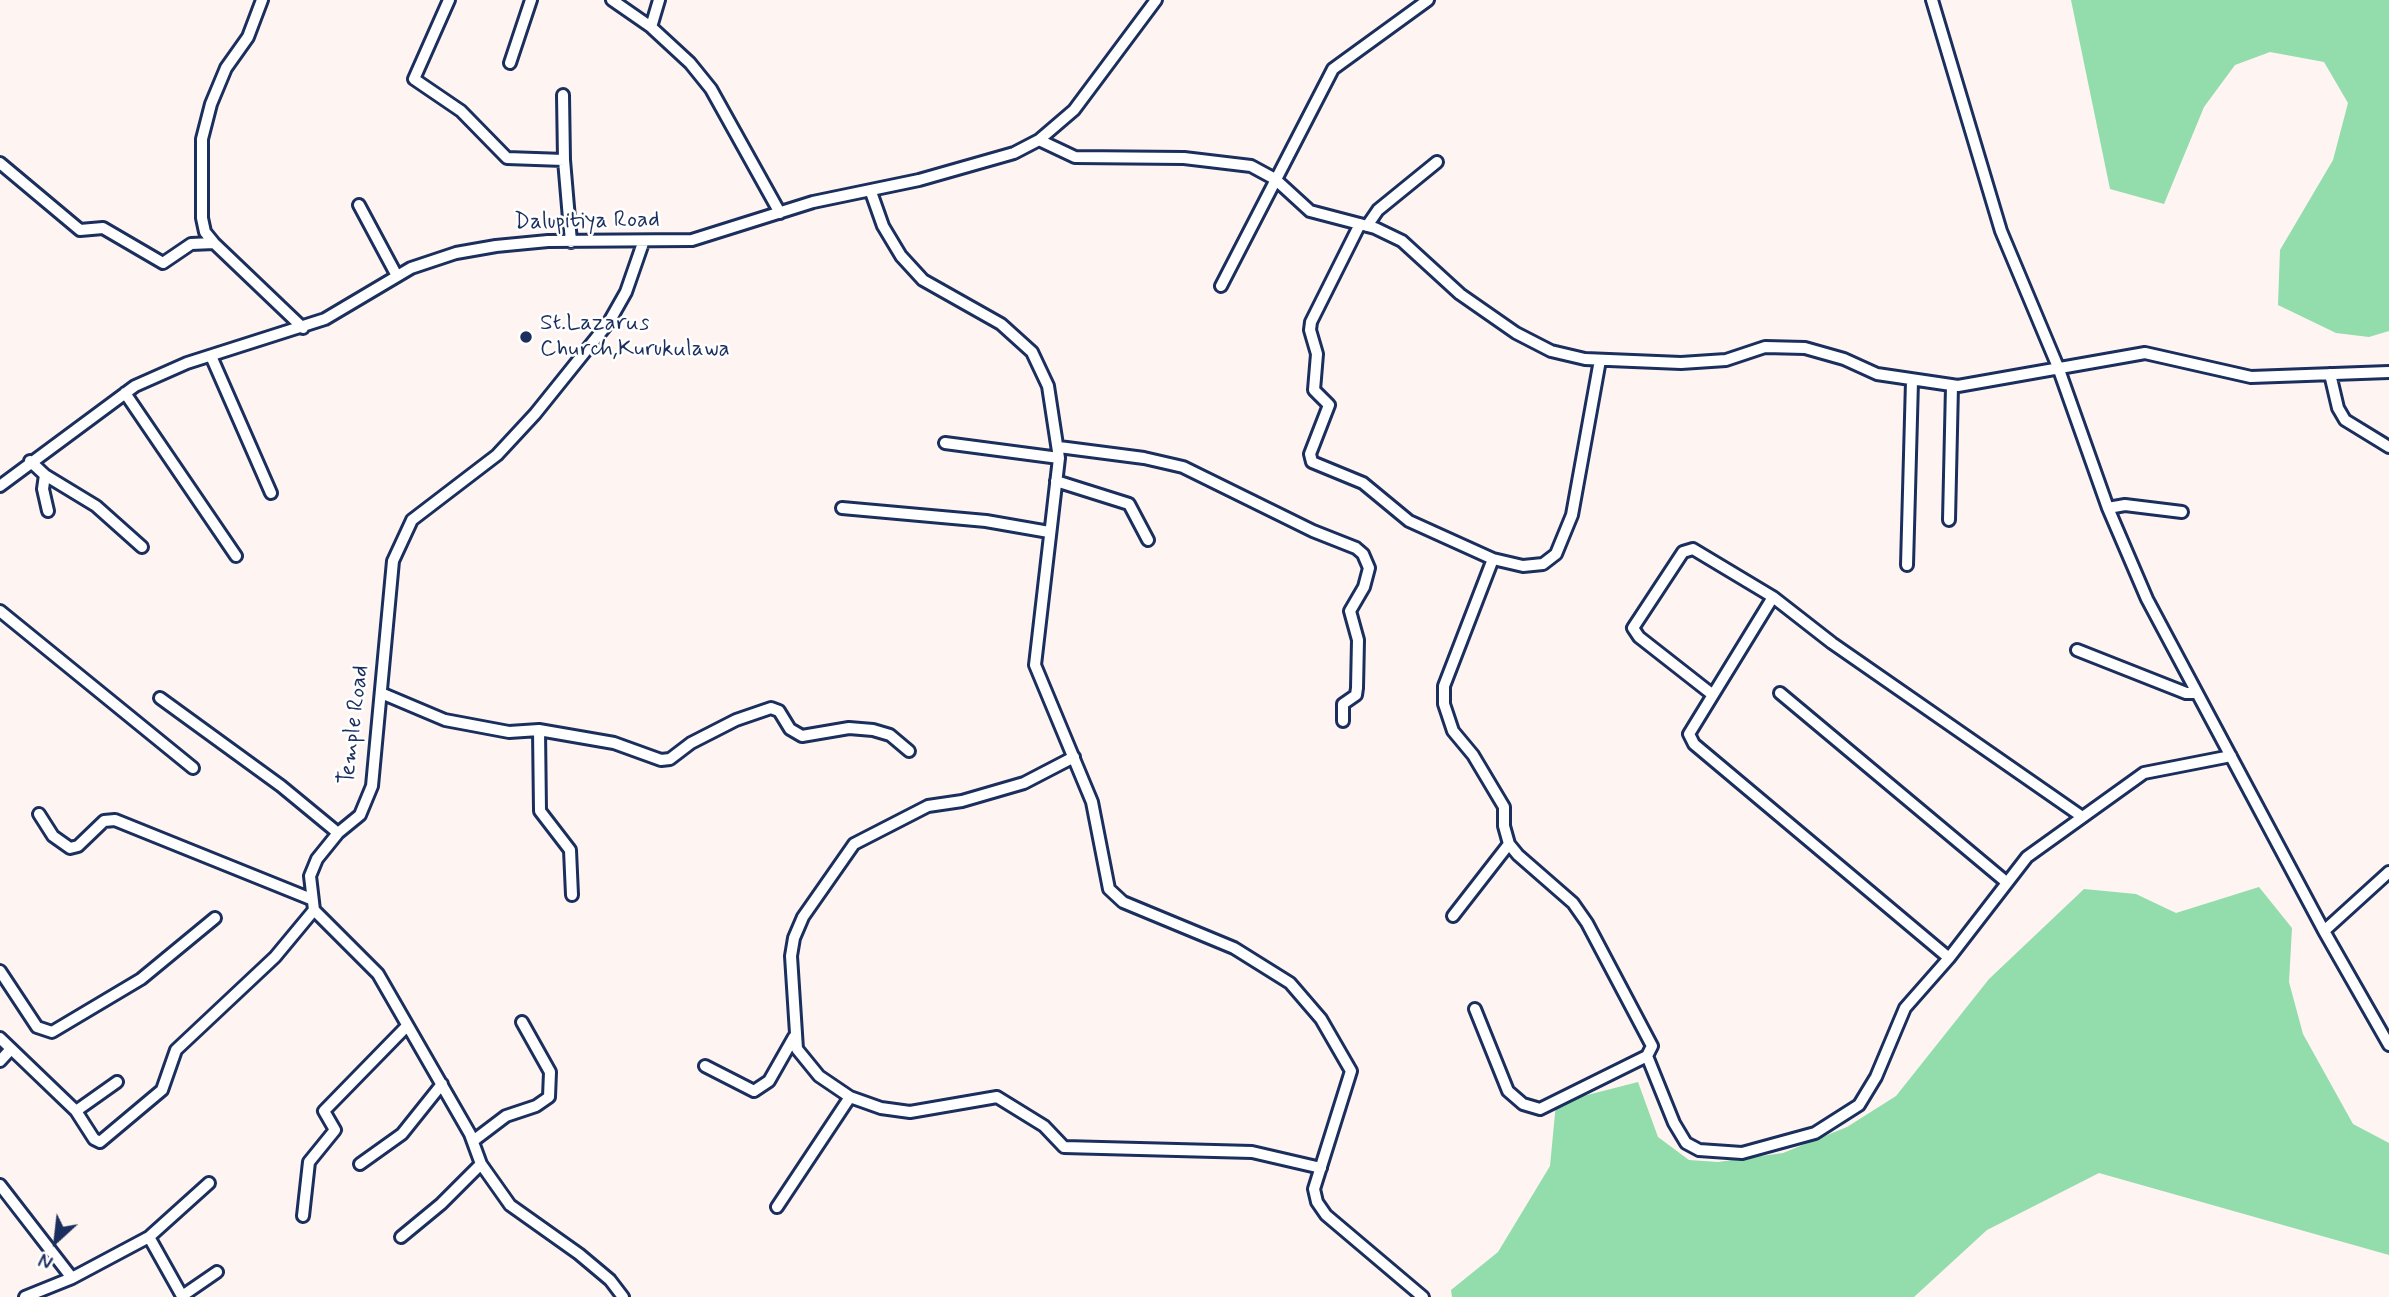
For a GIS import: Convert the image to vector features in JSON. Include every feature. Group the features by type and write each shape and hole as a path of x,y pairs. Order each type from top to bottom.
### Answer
{"street":[{"path":"262,0 248,37 226,68 211,104 202,139 202,218 205,232 214,243 303,328"},
{"path":"449,0 414,79 461,111 507,158 564,160"},
{"path":"510,62 531,0"},
{"path":"612,0 651,27 690,63 711,89 780,213"},
{"path":"651,27 659,0"},
{"name":"Dalupitiya Road","path":"0,486 30,461 125,393 211,356 303,328 352,305 411,268 456,253 496,246 692,240 813,202 872,192 964,169 1014,153 1039,140 1089,93 1156,0"},
{"path":"1221,286 1334,69 1428,0"},
{"path":"1932,0 2001,231 2058,367 2108,508 2147,598 2324,931 2389,1045"},
{"path":"563,95 564,160 571,242"},
{"path":"1039,140 1075,157 1184,158 1251,166 1275,179 1310,211 1364,225 1402,241 1460,294 1516,333 1551,352 1638,363 1726,360 1765,347 1805,348 1844,359 1877,374 1952,386 2145,353 2251,377 2389,372"},
{"path":"1437,162 1378,210 1364,225 1311,322 1310,330 1317,354 1314,390 1329,405 1310,454 1312,462 1363,483 1409,521 1432,534 1493,559 1523,566 1543,564 1556,554 1562,545 1572,515 1600,360"},
{"path":"0,163 80,230 103,228 163,263 191,243 214,243"},
{"path":"872,192 883,226 901,256 923,280 1001,324 1032,352 1048,386 1059,453 1035,665 1092,802 1109,889 1123,902 1234,948 1290,983 1321,1019 1351,1071 1314,1189 1317,1202 1326,1215 1423,1297"},
{"path":"359,205 397,276"},
{"name":"Temple Road","path":"313,904 310,876 317,859 338,833 360,815 373,786 393,561 411,520 488,463 535,414 609,322 626,292 643,243"},
{"path":"211,356 271,492"},
{"path":"2330,374 2337,408 2345,420 2389,447"},
{"path":"1907,565 1912,381"},
{"path":"1949,520 1952,386"},
{"path":"125,393 236,556"},
{"path":"945,443 1144,458 1183,467 1313,531 1356,548 1363,554 1369,568 1364,587 1350,611 1358,640 1356,695 1343,704 1343,721"},
{"path":"30,461 45,475 96,506 142,547"},
{"path":"45,475 43,489 48,511"},
{"path":"1056,481 1129,504 1149,540"},
{"path":"2108,508 2125,505 2182,513"},
{"path":"842,508 986,521 1049,532"},
{"path":"1713,695 1639,638 1633,628 1683,552 1693,549 1773,597 1832,643 2081,816"},
{"path":"1475,1009 1508,1091 1523,1104 1540,1109 1647,1056 1652,1046 1587,923 1573,903 1509,844 1504,826 1504,807 1473,755 1453,731 1444,705 1444,686 1493,559"},
{"path":"1773,597 1689,734 1694,744 1949,958"},
{"path":"0,611 193,768"},
{"path":"2077,650 2186,693 2197,693"},
{"path":"381,693 445,720 509,732 540,730 614,743 661,760 670,759 691,743 736,720 771,708 779,711 790,729 802,736 849,728 873,730 890,736 909,751"},
{"path":"1780,693 2005,881"},
{"path":"160,698 281,786 338,833"},
{"path":"540,730 540,811 570,850 572,895"},
{"path":"1647,1056 1674,1123 1686,1143 1699,1150 1742,1153 1815,1133 1859,1105 1876,1077 1905,1008 1949,958 2005,881 2027,857 2144,773 2231,756"},
{"path":"1074,757 1024,783 962,801 928,806 855,844 803,917 794,938 791,956 794,1037 797,1049 819,1076 850,1097 881,1108 910,1112 997,1097 1044,1126 1064,1147 1252,1152 1321,1168"},
{"path":"39,814 53,836 70,848 78,846 104,821 115,820 313,904 379,974 442,1084 481,1164 510,1205 579,1254 610,1280 623,1297"},
{"path":"1453,916 1509,844"},
{"path":"2324,931 2389,872"},
{"path":"0,1038 76,1111 94,1139 100,1142 155,1097 168,1080 176,1050 275,957 313,904"},
{"path":"0,971 37,1027 52,1032 141,979 215,918"},
{"path":"472,1141 506,1116 536,1106 549,1097 551,1072 522,1023"},
{"path":"303,1216 309,1162 335,1130 324,1111 407,1027"},
{"path":"705,1066 754,1091 769,1081 794,1037"},
{"path":"0,1061 11,1049"},
{"path":"76,1111 117,1082"},
{"path":"360,1164 402,1133 442,1084"},
{"path":"777,1207 850,1097"},
{"path":"401,1237 441,1204 481,1164"},
{"path":"25,1297 72,1278 149,1237 209,1183"},
{"path":"0,1185 72,1278"},
{"path":"149,1237 183,1296 217,1272"}],"green space":[{"path":"2071,0 2389,0 2389,331 2369,337 2336,333 2278,305 2280,250 2333,160 2348,103 2324,62 2270,52 2235,65 2204,107 2164,204 2110,189"},
{"path":"2259,887 2292,928 2289,982 2303,1034 2353,1124 2389,1143 2389,1255 2099,1173 1987,1230 1914,1297 1452,1297 1451,1290 1498,1252 1550,1166 1556,1103 1638,1082 1658,1137 1689,1160 1718,1162 1783,1153 1847,1127 1896,1096 1989,979 2084,889 2136,894 2176,913"}],"place":[{"name":"St.Lazarus Church,Kurukulawa","path":"526,337"}]}
